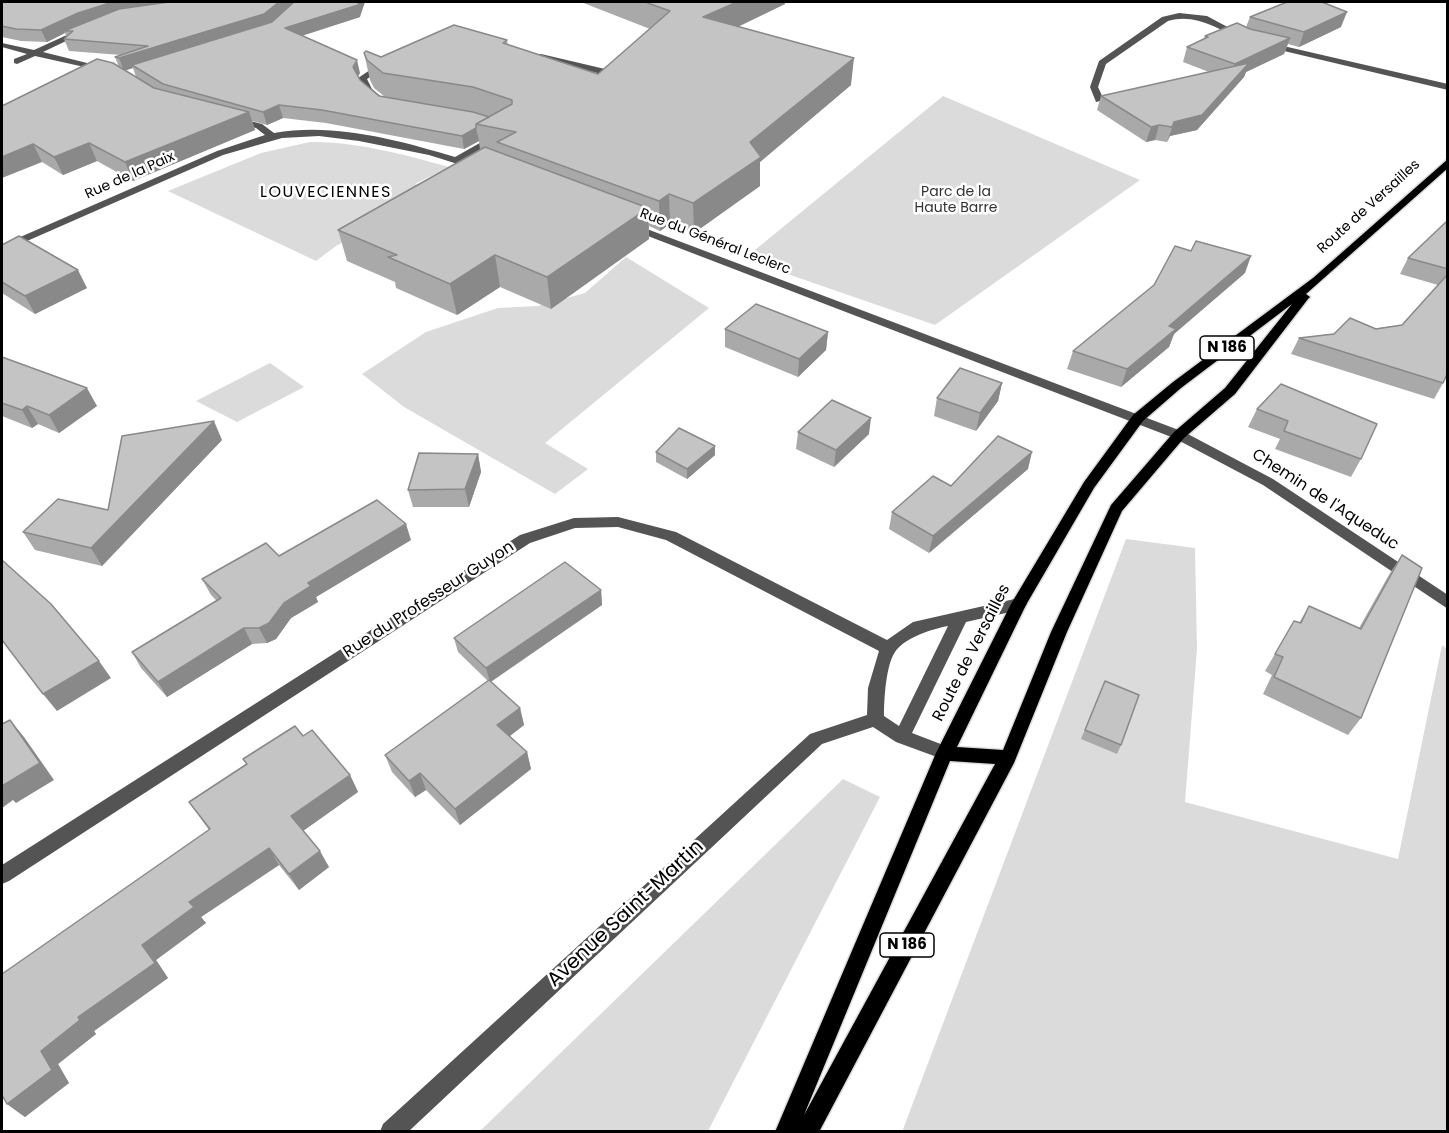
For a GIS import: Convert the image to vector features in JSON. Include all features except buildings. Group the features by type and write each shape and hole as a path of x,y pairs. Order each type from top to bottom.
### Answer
{"main road":[{"name":"Route de Versailles","path":"786,1131 945,753 1019,604 1089,485 1138,418 1176,385 1317,280 1448,162"},
{"name":"Route de Versailles","path":"807,1131 1008,758 1059,632 1116,509 1179,435 1230,391 1317,280"},
{"path":"945,753 1008,758"}],"street":[{"path":"1099,100 1094,87 1102,63 1165,19 1179,15 1204,18 1248,40"},
{"path":"18,61 96,26"},
{"path":"1259,43 1448,87"},
{"path":"2,45 113,73"},
{"path":"533,54 606,72 618,68 625,61"},
{"path":"385,104 368,90 362,78 395,59"},
{"path":"226,118 259,126 272,136 304,132 333,133 429,151 458,159 487,171"},
{"path":"458,159 510,130"},
{"name":"Rue de la Paix","path":"2,249 237,146 272,136"},
{"name":"Rue du Général Leclerc","path":"620,222 1179,435"},
{"name":"Chemin de l'Aqueduc","path":"1179,435 1268,482 1448,603"},
{"name":"Rue du Professeur Guyon","path":"2,874 525,539 574,523 618,522 671,536 888,648"},
{"path":"945,753 902,737 875,719 876,688 888,648 920,626 1019,604"},
{"path":"902,737 960,618"},
{"name":"Avenue Saint-Martin","path":"391,1131 816,739 875,719"}],"green space":[{"name":"Parc de la Haute Barre","path":"943,96 1140,180 935,325 744,259"},
{"path":"310,142 362,146 449,167 415,184 434,191 336,246 316,261 168,191 261,153"},
{"path":"626,257 709,308 545,443 588,469 555,494 404,407 362,374 426,332 498,308 538,306 585,293"},
{"path":"270,363 304,387 237,422 196,401"},
{"path":"1126,539 1195,548 1197,649 1185,802 1398,859 1442,645 1447,649 1447,1131 902,1132"},
{"path":"843,779 880,797 708,1131 480,1131"}],"district":[{"name":"LOUVECIENNES","path":"326,193"}]}
